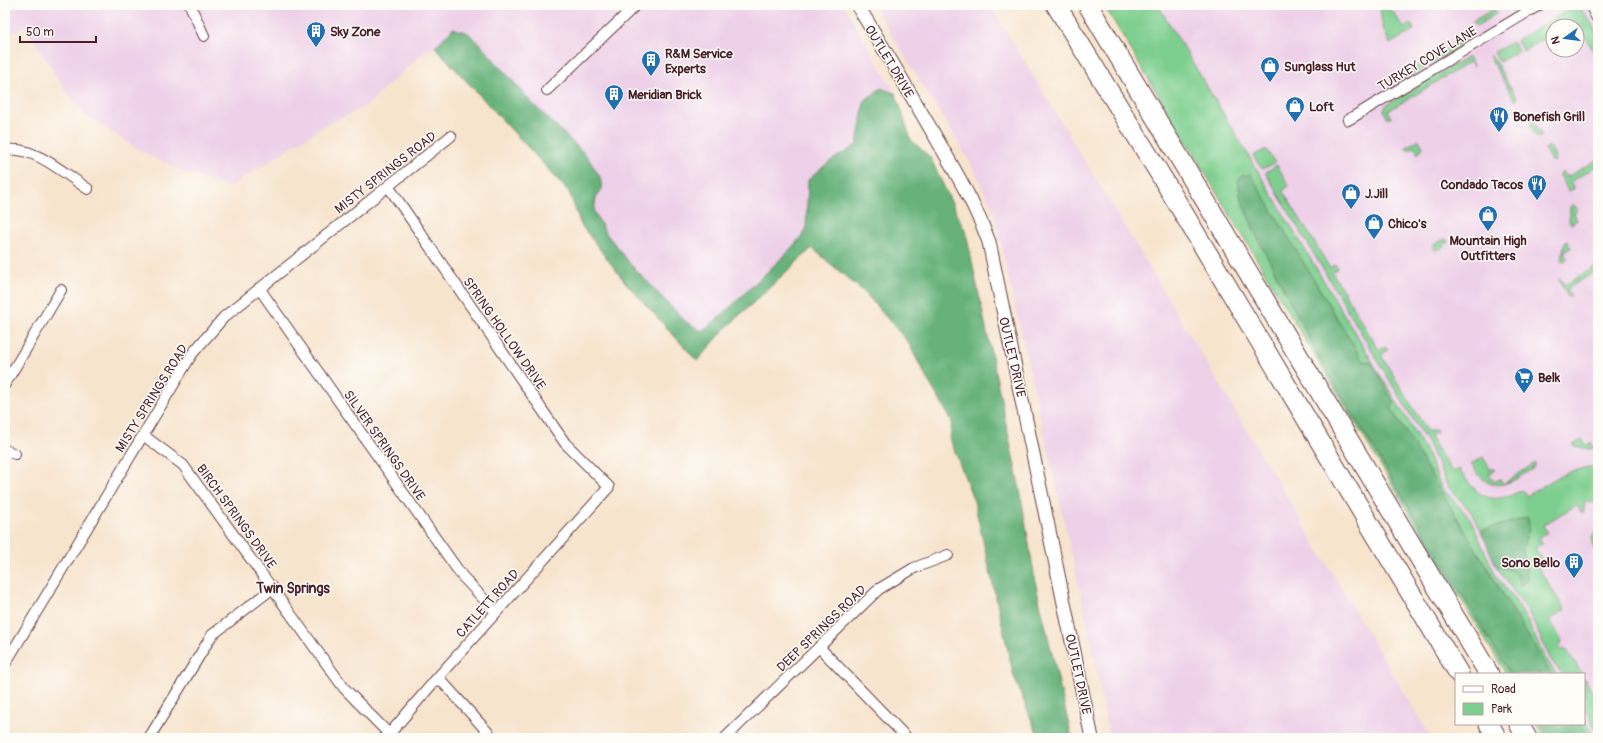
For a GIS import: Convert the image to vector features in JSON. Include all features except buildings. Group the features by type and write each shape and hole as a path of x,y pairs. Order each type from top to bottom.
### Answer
{"highway":[{"path":"1056,5 1166,184 1458,673"},
{"path":"1088,5 1488,673"},
{"path":"1490,725 1497,738"},
{"path":"1519,725 1527,738"}],"street":[{"path":"190,5 204,36"},
{"path":"547,90 636,5"},
{"name":"OUTLET DRIVE","path":"857,5 968,193 989,242 1000,301 1034,453 1092,738"},
{"name":"TURKEY COVE LANE","path":"1348,120 1539,5"},
{"path":"1592,5 1598,17"},
{"name":"MISTY SPRINGS ROAD","path":"5,664 192,354 224,317 451,136"},
{"path":"5,151 10,149 28,152 43,159 88,189"},
{"name":"SPRING HOLLOW DRIVE","path":"388,186 565,443 608,487"},
{"name":"SILVER SPRINGS DRIVE","path":"259,288 462,576 496,612"},
{"path":"5,384 61,290"},
{"name":"BIRCH SPRINGS DRIVE","path":"143,435 183,465 344,688 388,736"},
{"path":"5,450 15,454"},
{"name":"CATLETT ROAD","path":"388,736 438,677 608,487"},
{"name":"DEEP SPRINGS ROAD","path":"725,738 879,589 914,568 948,555"},
{"path":"149,738 212,635 272,588"},
{"path":"819,647 907,738"},
{"path":"438,677 493,738"}],"shaded area":[{"path":"5,5 844,5 896,94 911,140 726,328 697,361 625,282 581,225 569,192 435,47 426,50 366,106 324,126 229,187 184,172 137,149 84,114 63,87 25,26 5,37"},
{"path":"873,5 990,5 1160,285 1431,738 1109,738 1089,631 993,209 970,162"},
{"path":"1150,5 1598,5 1598,738 1590,738 1582,725 1585,725 1585,673 1550,673 1418,453 1394,403 1371,362 1363,361"}],"green space":[{"path":"1104,5 1158,5 1426,451 1442,488 1470,518 1496,576 1515,600 1528,622 1542,652 1555,673 1550,673 1391,408 1394,403 1371,362 1363,361 1305,265 1240,195 1258,239 1323,365 1509,673 1505,673"},
{"path":"1389,6 1404,28 1411,24 1414,30 1390,44 1383,28 1380,9"},
{"path":"1578,8 1581,10 1588,17 1593,27 1598,40 1598,66 1595,55 1585,36 1585,18 1554,18 1570,9"},
{"path":"1494,9 1497,13 1477,26 1473,23 1473,21"},
{"path":"1545,23 1545,38 1523,51 1516,40"},
{"path":"453,28 468,33 480,44 534,105 587,156 600,177 602,189 596,198 594,211 605,232 632,266 686,322 702,331 719,318 788,252 806,231 808,180 829,162 857,145 864,101 881,88 896,94 911,140 930,157 966,233 1020,490 1036,586 1072,738 1039,738 1014,677 974,501 950,439 952,421 926,377 908,342 865,293 812,248 726,328 697,361 625,282 581,225 569,192 435,47"},
{"path":"1458,42 1461,45 1460,47 1406,79 1401,80 1398,78"},
{"path":"1513,42 1519,51 1499,62 1494,52"},
{"path":"1489,56 1492,56 1517,98 1515,101"},
{"path":"1468,57 1474,67 1470,62 1388,111 1391,118 1387,118 1384,110 1386,105"},
{"path":"1533,122 1541,133 1541,137 1538,138 1530,127 1531,123"},
{"path":"1418,140 1423,147 1418,154 1414,147 1407,150 1406,147"},
{"path":"1547,147 1550,147 1556,158 1555,161 1551,161 1545,150"},
{"path":"1266,149 1275,163 1262,169 1253,156"},
{"path":"1598,159 1598,165 1570,182 1574,189 1568,191 1560,175 1561,172 1564,172 1567,177"},
{"path":"1277,165 1289,186 1283,191 1330,268 1335,265 1337,266 1337,269 1332,272 1379,350 1385,347 1387,348 1387,351 1381,355 1428,432 1433,430 1437,431 1430,436 1452,472 1459,469 1472,486 1479,492 1493,498 1501,498 1522,490 1527,496 1556,478 1574,470 1598,467 1598,503 1585,502 1584,512 1581,512 1577,505 1543,525 1547,532 1539,538 1542,544 1535,548 1542,560 1536,564 1565,610 1550,620 1562,641 1559,648 1562,650 1566,649 1581,673 1561,673 1551,660 1530,615 1496,566 1513,572 1520,580 1526,562 1523,550 1529,528 1528,517 1481,531 1473,514 1448,487 1429,446 1266,172"},
{"path":"1242,175 1251,175 1363,361 1371,362 1394,403 1391,408 1550,673 1509,673 1323,365 1258,239 1240,195 1238,181"},
{"path":"1573,204 1578,210 1574,213 1577,220 1571,224 1569,222 1570,207"},
{"path":"1445,239 1448,241 1444,247 1437,250 1433,249 1433,245"},
{"path":"1567,241 1571,248 1564,252 1567,259 1562,262 1561,260 1565,242"},
{"path":"1598,265 1598,270 1567,289 1571,296 1568,297 1559,279 1565,285"},
{"path":"1582,439 1587,445 1591,443 1594,448 1588,449 1574,447 1573,445"},
{"path":"1483,457 1491,470 1494,468 1495,470 1489,474 1494,482 1500,479 1503,484 1499,485 1487,482 1471,464"},
{"path":"1535,463 1536,464 1528,472 1503,484"},
{"path":"1528,517 1529,528 1523,550 1528,580 1520,587 1520,582 1513,572 1496,566 1481,531"},
{"path":"1596,532 1598,536 1598,555 1592,541 1592,538"},
{"path":"1585,680 1598,701 1598,735 1585,707"},
{"path":"1585,718 1594,738 1590,738 1582,725 1585,725"},
{"path":"1537,725 1541,725 1549,738 1544,738"},
{"path":"1541,725 1582,725 1590,738 1549,738"}],"place":[{"name":"Sky Zone","path":"316,48"},
{"name":"R&M Service Experts","path":"651,77"},
{"name":"Sunglass Hut","path":"1270,83"},
{"name":"Meridian Brick","path":"614,111"},
{"name":"Loft","path":"1295,123"},
{"name":"Bonefish Grill","path":"1499,133"},
{"name":"Condado Tacos","path":"1537,201"},
{"name":"J.Jill","path":"1351,210"},
{"name":"Mountain High Outfitters","path":"1488,232"},
{"name":"Chico's","path":"1374,240"},
{"name":"Belk","path":"1524,394"},
{"name":"Sono Bello","path":"1574,579"}],"district":[{"name":"Twin Springs","path":"293,588"}]}
